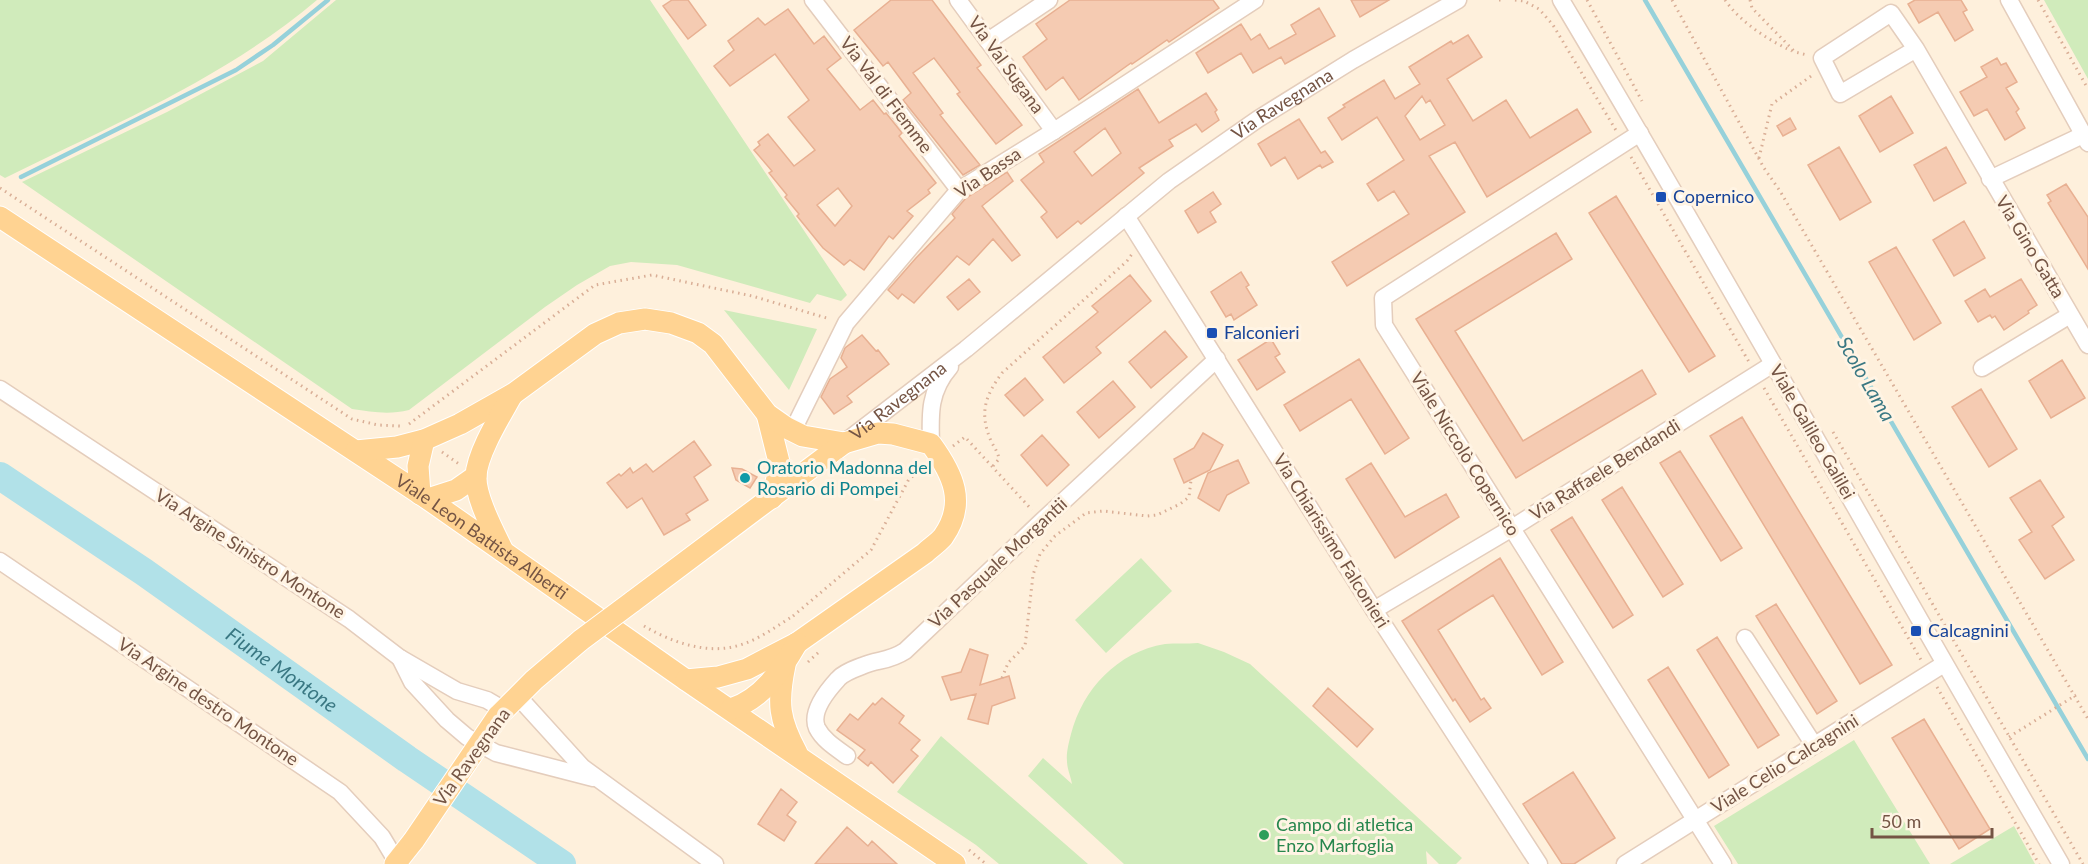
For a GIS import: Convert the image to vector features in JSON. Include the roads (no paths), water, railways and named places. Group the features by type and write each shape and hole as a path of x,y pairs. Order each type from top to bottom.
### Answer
{"main road":[{"name":"Viale Leon Battista Alberti","path":"0,217 424,496 686,680 797,754 962,857"},
{"path":"513,394 471,473 456,490 424,496 418,466 432,446 460,424 513,394 595,334 619,323 645,319 671,323 698,333 713,344 767,414 803,436 844,443 878,433 893,434 942,446 956,498 951,520 942,538 925,553 803,637 747,669 718,677 686,680"},
{"path":"767,414 780,466 772,498"},
{"name":"Via Ravegnana","path":"396,863 506,708 542,673 581,640 844,443"},
{"path":"356,451 432,446"},
{"path":"471,473 483,508 504,551"},
{"path":"797,754 784,730 780,710 780,686 794,665 803,637"},
{"path":"747,669 733,696 730,709 744,705 794,665"}],"street":[{"name":"Via Val di Fiemme","path":"813,0 958,190"},
{"name":"Via Val Sugana","path":"958,0 1054,130"},
{"path":"988,41 1049,0"},
{"name":"Via Bassa","path":"797,422 846,324 958,190 1255,0"},
{"name":"Via Ravegnana","path":"844,443 966,349 1163,186 1258,118 1458,0"},
{"name":"Viale Galileo Galilei","path":"1561,0 1641,133 1944,664 2061,864"},
{"path":"2009,0 2086,139"},
{"name":"Via Gino Gatta","path":"1916,50 1840,94 1822,58 1891,13 1916,50 2088,345"},
{"name":"Viale Niccolò Copernico","path":"1641,133 1383,298 1384,325 1723,864"},
{"name":"Via Gino Gatta","path":"1990,179 2086,139"},
{"name":"Via Chiarissimo Falconieri","path":"1126,216 1374,609 1539,864"},
{"name":"Via Gino Gatta","path":"1982,368 2070,315"},
{"path":"942,446 930,416 934,392 946,372 966,349"},
{"name":"Via Pasquale Morgantii","path":"847,756 827,742 817,729 814,718 818,707 839,678 864,664 887,661 905,651 1217,359"},
{"name":"Via Raffaele Bendandi","path":"1374,609 1512,528 1773,364"},
{"name":"Via Argine Sinistro Montone","path":"0,389 349,619 400,658 457,691 506,708 523,702 582,767 716,864"},
{"name":"Via Argine destro Montone","path":"0,561 340,792 382,837 396,863"},
{"path":"1745,638 1814,745"},
{"path":"400,658 412,682 447,720 467,737 496,753 601,780"},
{"name":"Viale Celio Calcagnini","path":"1625,864 1944,664"}],"waterway":[{"path":"21,177 236,70 273,45 328,0"},
{"name":"Scolo Lama","path":"1645,0 2088,759"},
{"name":"Fiume Montone","path":"0,476 144,572 407,759 562,864"}],"place":[{"name":"Copernico","path":"1661,197"},
{"name":"Falconieri","path":"1212,333"},
{"name":"Oratorio Madonna del Rosario di Pompei","path":"745,478"},
{"name":"Calcagnini","path":"1916,631"},
{"name":"Campo di atletica Enzo Marfoglia","path":"1264,835"}]}
